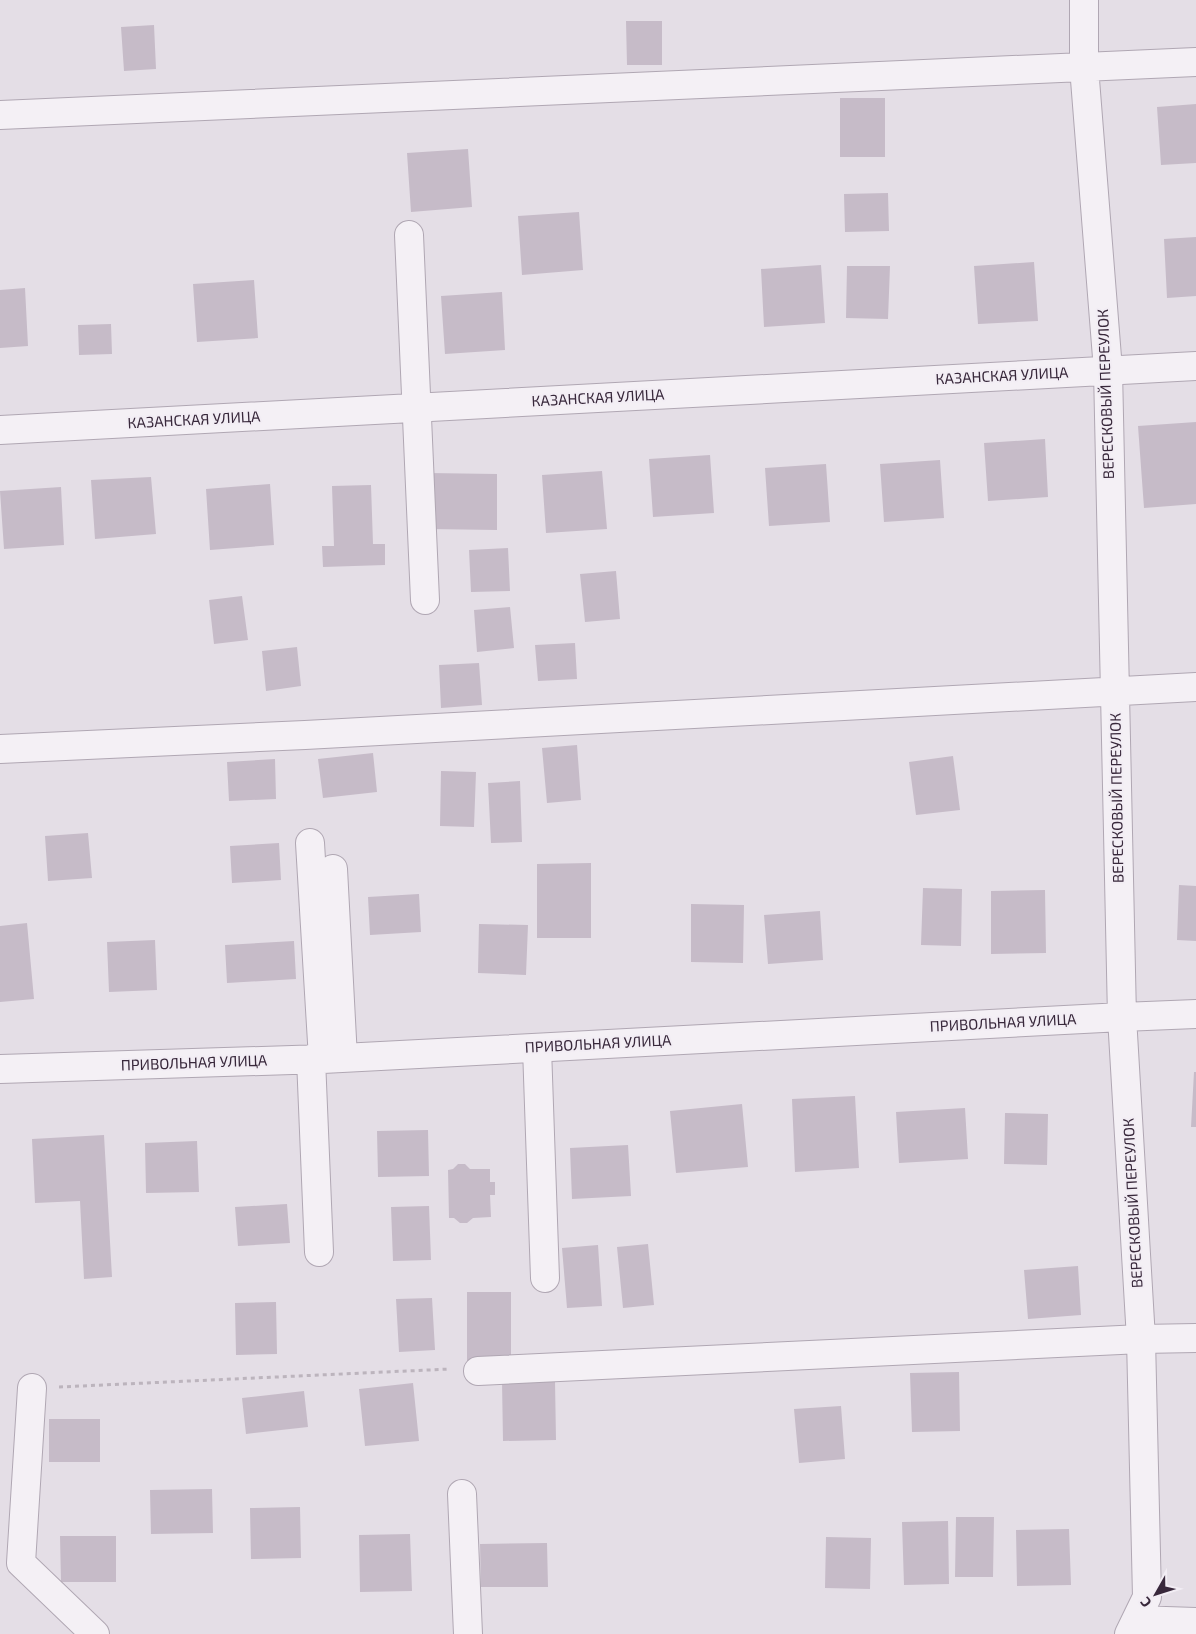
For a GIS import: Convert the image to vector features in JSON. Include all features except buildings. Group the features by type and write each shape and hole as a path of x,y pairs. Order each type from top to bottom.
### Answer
{"street":[{"name":"ВЕРЕСКОВЫЙ ПЕРЕУЛОК","path":"1084,0 1084,67 1108,370 1122,1017 1140,1339 1137,1617"},
{"path":"0,115 1196,62"},
{"path":"409,235 425,600"},
{"name":"КАЗАНСКАЯ УЛИЦА","path":"0,430 1196,366"},
{"path":"0,749 325,734 1196,687"},
{"path":"310,843 326,1059"},
{"path":"319,1252 333,869"},
{"name":"ПРИВОЛЬНАЯ УЛИЦА","path":"0,1069 326,1059 1196,1014"},
{"path":"537,1048 545,1278"},
{"path":"478,1371 1140,1339 1196,1338"},
{"path":"32,1388 21,1563 95,1634"},
{"path":"462,1494 468,1634"},
{"path":"1137,1617 1196,1622"}],"path":[{"path":"32,1388 446,1368 478,1371"}]}
